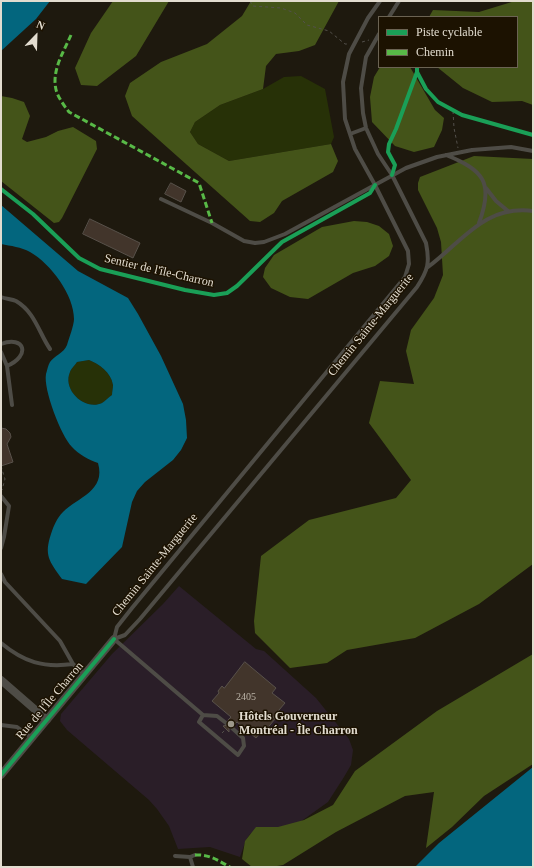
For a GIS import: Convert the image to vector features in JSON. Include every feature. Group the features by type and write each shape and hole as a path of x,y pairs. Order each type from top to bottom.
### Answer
{"street":[{"name":"Rue de l'Île Charron","path":"1,775 114,639"},
{"path":"1,680 47,720"}],"lane":[{"name":"Chemin Sainte-Marguerite","path":"114,639 117,628 132,608 405,277 409,264 408,251 355,149 346,119 343,82 349,54 368,18 380,1"},
{"path":"390,16 399,1"},
{"name":"Chemin Sainte-Marguerite","path":"114,639 125,635 170,583 417,287 428,267 428,253 426,244 392,175 378,154 366,128 362,113 361,88 366,57 378,36"},
{"path":"350,134 366,128"},
{"path":"161,199 212,223 244,241 255,243 264,242 285,234 406,168 437,157 472,150 511,147 533,151"},
{"path":"446,155 472,167 481,176 486,188 496,202 508,211"},
{"path":"479,224 485,205 486,188"},
{"path":"428,267 479,224 493,215 508,211 533,211"},
{"path":"1,297 16,301 29,311 50,349"},
{"path":"1,344 12,341 18,343 23,351 15,363 7,366"},
{"path":"1,352 7,366 12,405"},
{"path":"1,495 9,506 1,548"},
{"path":"1,574 4,582 60,641 73,664 85,674"},
{"path":"114,639 203,715 217,716 226,722"},
{"path":"1,643 28,660 57,666 73,664"},
{"path":"203,715 199,722 238,755 242,750 244,742 242,736 232,728"},
{"path":"1,725 17,727 32,738"},
{"path":"175,856 190,857 195,855"},
{"path":"190,857 193,867"}],"path":[{"path":"250,1 253,6 281,8 295,13 307,25 329,31 345,44 354,44 376,39"},
{"path":"448,108 456,112 454,128 459,152"},
{"path":"1,466 5,479 1,495"}],"shaded area":[{"path":"179,586 256,649 264,651 316,698 349,739 353,750 351,765 328,802 293,827 257,830 250,834 246,840 240,857 210,847 178,849 169,826 149,800 67,730 60,721 61,714 112,654 163,604"}],"green space":[{"path":"113,1 169,1 136,56 97,86 81,85 75,68 91,33"},
{"path":"251,1 339,1 315,45 299,51 276,54 266,66 263,89 220,105 195,122 190,132 198,144 229,161 331,144 338,161 333,172 282,201 274,213 260,222 250,221 132,116 125,96 130,83 161,62 207,44 242,16"},
{"path":"515,1 533,1 533,105 522,101 492,102 463,88 438,68 518,68 518,16 430,16 433,10 479,12"},
{"path":"379,68 411,68 435,110 444,118 442,130 434,147 414,152 395,146 372,122 370,97 374,77"},
{"path":"301,76 325,89 334,137 331,144 229,161 198,144 190,132 195,122 220,105 263,89 284,77"},
{"path":"1,96 24,102 30,116 22,139 27,142 73,127 96,141 97,149 59,222 54,223 1,181"},
{"path":"474,156 533,159 533,564 479,604 415,638 347,650 327,663 290,668 255,633 254,621 261,556 309,520 396,498 411,480 369,423 380,381 414,384 406,351 411,330 434,298 443,275 441,242 437,228 418,190 420,177"},
{"path":"354,221 367,222 379,226 389,234 393,246 389,256 375,266 353,273 308,299 290,297 271,288 263,277 265,268 274,255 322,227"},
{"path":"89,360 107,372 113,385 112,395 102,403 95,405 82,401 77,397 69,386 68,379 70,372 77,362"},
{"path":"533,654 533,764 484,796 452,827 426,848 434,792 405,796 336,832 283,865 271,867 252,867 242,859 245,841 256,827 278,827 304,820 333,805 355,771 437,711"}],"water":[{"path":"1,1 50,1 36,19 1,51"},
{"path":"1,205 78,271 128,298 161,356 183,404 187,438 181,450 173,460 145,482 137,491 132,502 122,547 86,584 62,579 51,562 48,553 49,541 57,519 63,512 94,487 98,480 99,473 98,463 74,450 68,441 58,423 47,390 46,374 48,366 52,360 66,348 74,322 73,310 66,290 46,264 27,250 1,244","holes":["89,360 107,372 113,385 112,395 102,403 95,405 82,401 77,397 72,392 68,379 77,362"]},
{"path":"533,767 533,867 415,867 439,843"}],"building":[{"path":"171,183 186,191 181,202 165,194"},
{"path":"90,219 140,243 133,258 83,234"},
{"path":"1,428 6,429 10,433 11,437 7,444 13,462 1,466"},
{"path":"245,662 276,688 272,693 285,703 273,717 275,719 265,731 263,729 256,738 237,722 234,725 229,726 229,732 223,726 228,725 228,720 231,717 212,701 219,693 218,691 222,686 224,688"}],"marked path":[{"path":"71,35 58,63 55,78 57,93 66,108 69,112 199,183 212,223"},
{"path":"195,855 218,860 230,867"}],"cycle path":[{"path":"417,68 417,72 426,89 438,102 462,115 533,135"},
{"path":"392,175 395,165 388,152 389,144 417,72"},
{"name":"Sentier de l'île-Charron","path":"1,189 33,214 79,258 100,269 185,290 214,295 227,293 237,286 282,242 370,193 375,185"},
{"path":"1,775 114,639"}],"place":[{"name":"Hôtels Gouverneur Montréal - Île Charron","path":"231,724"}]}
